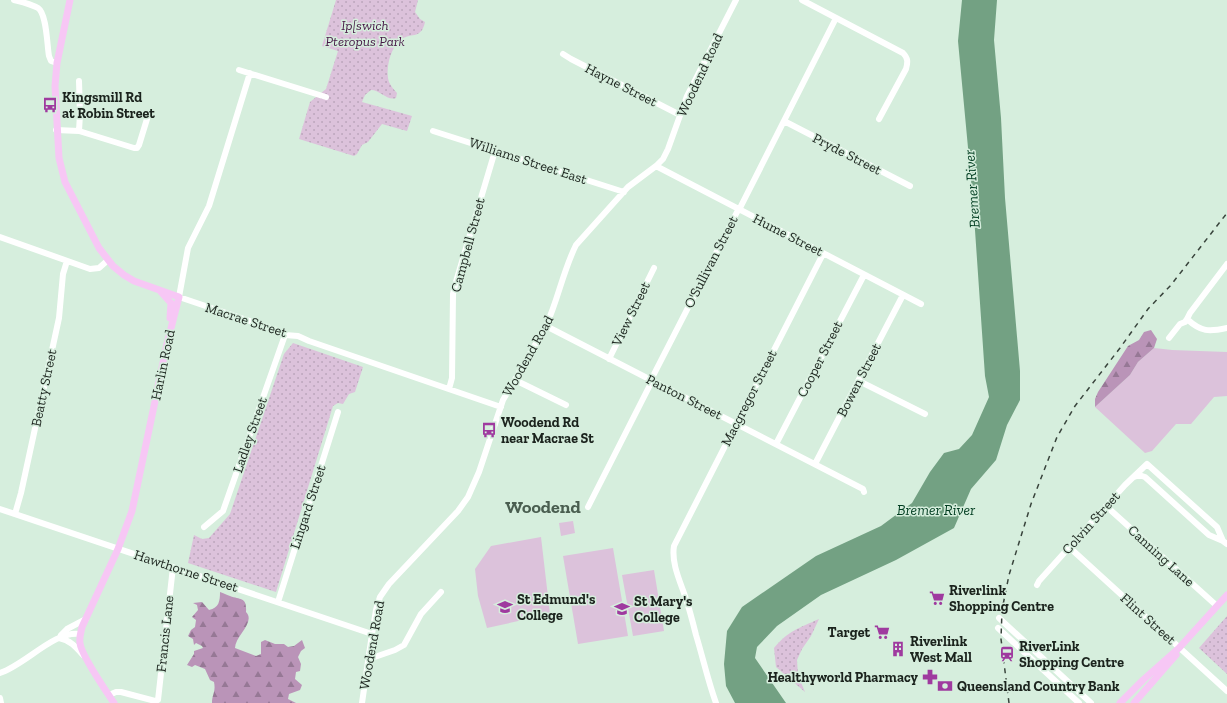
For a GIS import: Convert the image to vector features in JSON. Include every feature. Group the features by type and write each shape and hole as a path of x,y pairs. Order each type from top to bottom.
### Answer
{"main road":[{"name":"Macrae Street","path":"70,0 57,63 55,86 56,130 59,158 65,182 99,248 119,272 129,279 179,297"},
{"path":"159,290 169,300 171,306 167,344"},
{"name":"Harlin Road","path":"80,634 118,549 134,504 167,344 179,297"},
{"path":"1120,703 1179,648 1227,595"},
{"path":"80,634 80,644 84,656 114,703"},
{"path":"1134,703 1171,661 1179,648"}],"street":[{"path":"14,0 35,7 42,12 48,56 51,61 57,63"},
{"name":"Woodend Road","path":"362,703 377,604 384,589 458,511 468,497 479,472 501,406 551,315 570,256 576,245 624,192 663,159 687,96 736,0"},
{"path":"802,0 904,53 908,61 906,69 879,119"},
{"name":"O'Sullivan Street","path":"588,507 836,18"},
{"name":"Hayne Street","path":"563,54 680,115"},
{"path":"239,70 326,98"},
{"name":"Harlin Road","path":"179,297 188,248 209,206 250,73"},
{"path":"79,81 79,131"},
{"path":"56,130 79,131 137,148 147,119"},
{"name":"Pryde Street","path":"784,121 910,186"},
{"name":"Williams Street East","path":"433,131 624,192"},
{"name":"Campbell Street","path":"449,389 452,378 453,294 495,151"},
{"name":"Hume Street","path":"656,166 921,304"},
{"path":"0,237 93,269 99,268 108,260"},
{"name":"Macgregor Street","path":"716,703 708,680 687,601 674,564 676,542 823,254"},
{"name":"Beatty Street","path":"15,514 22,493 59,318 63,274 67,261"},
{"path":"1169,338 1180,324 1187,320 1190,313 1227,264"},
{"name":"View Street","path":"609,359 654,268"},
{"name":"Cooper Street","path":"776,444 864,275"},
{"name":"Bowen Street","path":"815,464 903,295"},
{"name":"Macrae Street","path":"179,297 276,330 285,335 298,336 501,406"},
{"path":"1187,320 1196,328 1217,330 1227,328"},
{"name":"Panton Street","path":"546,326 863,489 864,492"},
{"name":"Ladley Street","path":"204,527 223,511 285,335"},
{"path":"515,380 566,406"},
{"path":"859,381 925,414"},
{"name":"Lingard Street","path":"278,602 338,412"},
{"name":"Colvin Street","path":"1037,585 1106,506 1147,464 1217,527 1225,543"},
{"path":"1132,478 1139,475 1145,477 1210,535 1225,543"},
{"name":"Canning Lane","path":"1106,506 1217,606"},
{"name":"Hawthorne Street","path":"0,509 372,634"},
{"name":"Flint Street","path":"1069,547 1227,691"},
{"name":"Francis Lane","path":"109,695 116,692 121,692 157,701 173,567"},
{"path":"369,659 395,650 404,645 422,614 441,592"},
{"path":"999,618 1091,703"},
{"path":"59,638 67,629 86,619"},
{"path":"998,628 1079,703"},
{"path":"0,673 11,669 59,638 70,633 80,634"},
{"path":"59,638 72,644 84,656"},
{"path":"0,698 1,703"}],"green space":[{"name":"Ip[swich Pteropus Park","path":"336,0 418,0 415,12 420,19 425,22 421,32 407,36 399,41 389,60 388,77 389,82 397,93 396,98 393,99 371,90 365,95 362,102 412,116 407,131 382,124 368,142 362,145 357,154 354,156 299,139 310,102 326,89 338,51 322,46"},
{"path":"1151,330 1157,339 1154,348 1138,362 1130,375 1095,407 1095,399 1098,392 1128,346 1139,340 1144,332"},
{"path":"293,343 363,367 355,392 349,394 343,404 338,403 333,406 276,592 188,563 194,535 202,539 209,538 230,514 284,354"},
{"path":"1154,348 1227,352 1227,396 1214,397 1191,424 1176,424 1152,451 1145,453 1095,407 1130,375 1138,362"},
{"path":"573,521 575,533 561,536 559,523"},
{"path":"541,537 550,614 487,628 478,596 475,569 491,546"},
{"path":"613,548 628,636 578,644 563,556"},
{"path":"654,570 664,631 633,636 622,575"},
{"path":"220,592 244,601 246,607 248,616 247,625 238,639 235,648 256,656 261,654 261,642 265,640 275,644 284,644 288,647 294,646 302,640 305,648 301,651 298,657 301,664 300,671 296,672 295,679 302,685 300,690 289,694 288,699 296,703 212,703 215,688 214,682 210,680 205,669 195,665 192,667 187,665 194,654 194,651 203,648 196,643 194,645 193,639 188,636 191,630 195,627 196,620 192,617 198,610 197,605 193,603 202,602 209,610 215,608 220,598"},
{"path":"1227,616 1227,674 1199,648"},
{"path":"819,619 797,660 798,675 805,692 776,667 774,648 789,634"}],"water":[{"name":"Bremer River","path":"962,0 997,0 994,40 1001,118 1005,198 1020,371 1020,400 1007,425 996,460 971,489 954,528 896,560 821,595 777,626 757,647 755,658 786,703 735,703 726,686 724,664 727,631 742,607 816,556 881,526 912,503 930,472 944,453 959,449 972,435 989,397 985,376 973,201 958,41"}],"railway":[{"path":"1009,703 1001,639 1002,610 1009,575 1031,504 1057,437 1075,406 1148,309 1171,285 1227,213"}],"place":[{"name":"Kingsmill Rd at Robin Street","path":"50,105"},
{"name":"Woodend Rd near Macrae St","path":"489,430"},
{"name":"Riverlink Shopping Centre","path":"937,598"},
{"name":"St Edmund's College","path":"505,607"},
{"name":"St Mary's College","path":"622,609"},
{"name":"Target","path":"882,632"},
{"name":"Riverlink West Mall","path":"898,649"},
{"name":"RiverLink Shopping Centre","path":"1007,654"},
{"name":"Healthyworld Pharmacy","path":"930,677"},
{"name":"Queensland Country Bank","path":"945,686"}],"district":[{"name":"Woodend","path":"543,507"}]}
